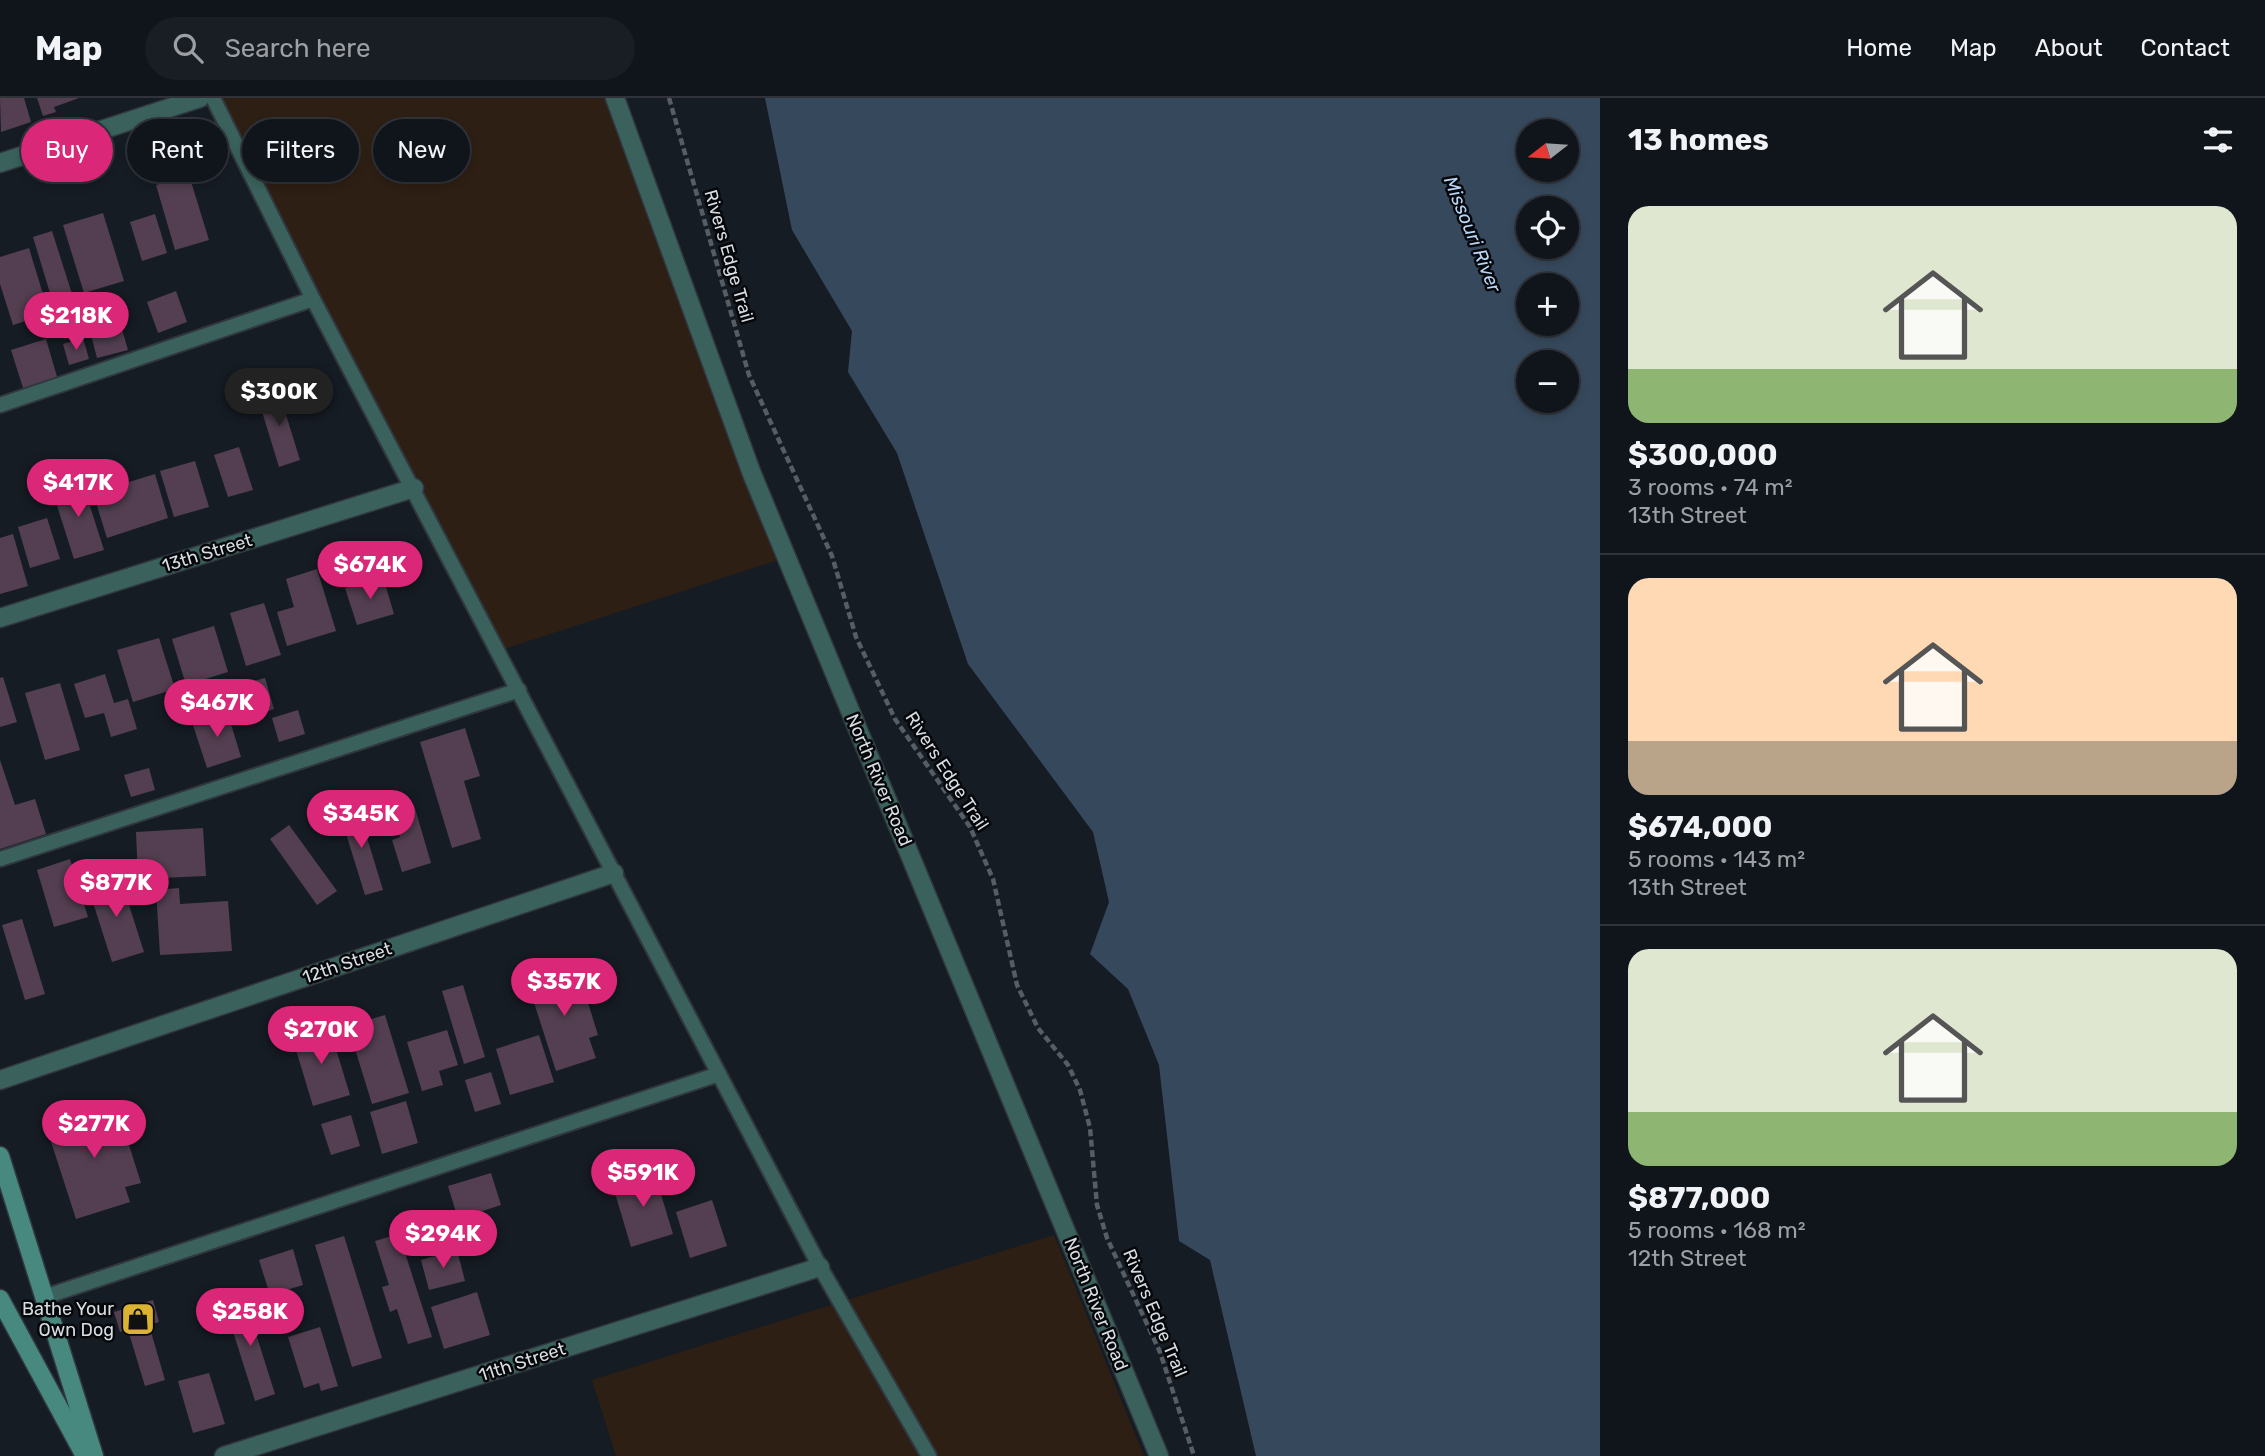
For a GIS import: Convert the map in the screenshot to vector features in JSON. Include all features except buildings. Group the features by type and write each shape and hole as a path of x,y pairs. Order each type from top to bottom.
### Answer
{"main road":[{"path":"0,1156 94,1456"},
{"path":"0,1299 85,1456"}],"street":[{"path":"0,163 200,98"},
{"name":"North River Road","path":"615,98 752,474 1159,1456"},
{"name":"13th Street","path":"0,618 414,488"},
{"name":"12th Street","path":"0,1080 614,873"},
{"name":"11th Street","path":"224,1456 820,1267"}],"lane":[{"path":"213,98 313,299 820,1267 929,1456"},
{"path":"0,405 313,299"},
{"path":"0,859 519,690"},
{"path":"44,1297 719,1074"}],"path":[{"name":"Rivers Edge Trail","path":"669,98 749,375 832,556 856,637 895,719 975,837 993,879 1017,985 1038,1028 1068,1065 1080,1090 1090,1128 1097,1205 1107,1238 1160,1352 1194,1456"}],"shaded area":[{"path":"213,98 615,98 787,557 498,651 256,182 359,182 359,119 242,119 242,154 228,127 228,119 224,119"},
{"path":"1054,1235 1144,1456 616,1456 592,1380"}],"water":[{"name":"Missouri River","path":"765,98 1600,98 1600,1456 1256,1456 1210,1260 1179,1241 1159,1065 1128,989 1090,954 1109,902 1093,832 968,664 897,453 848,372 852,331 792,230"}],"place":[{"name":"Bathe Your Own Dog","path":"138,1319"}]}
